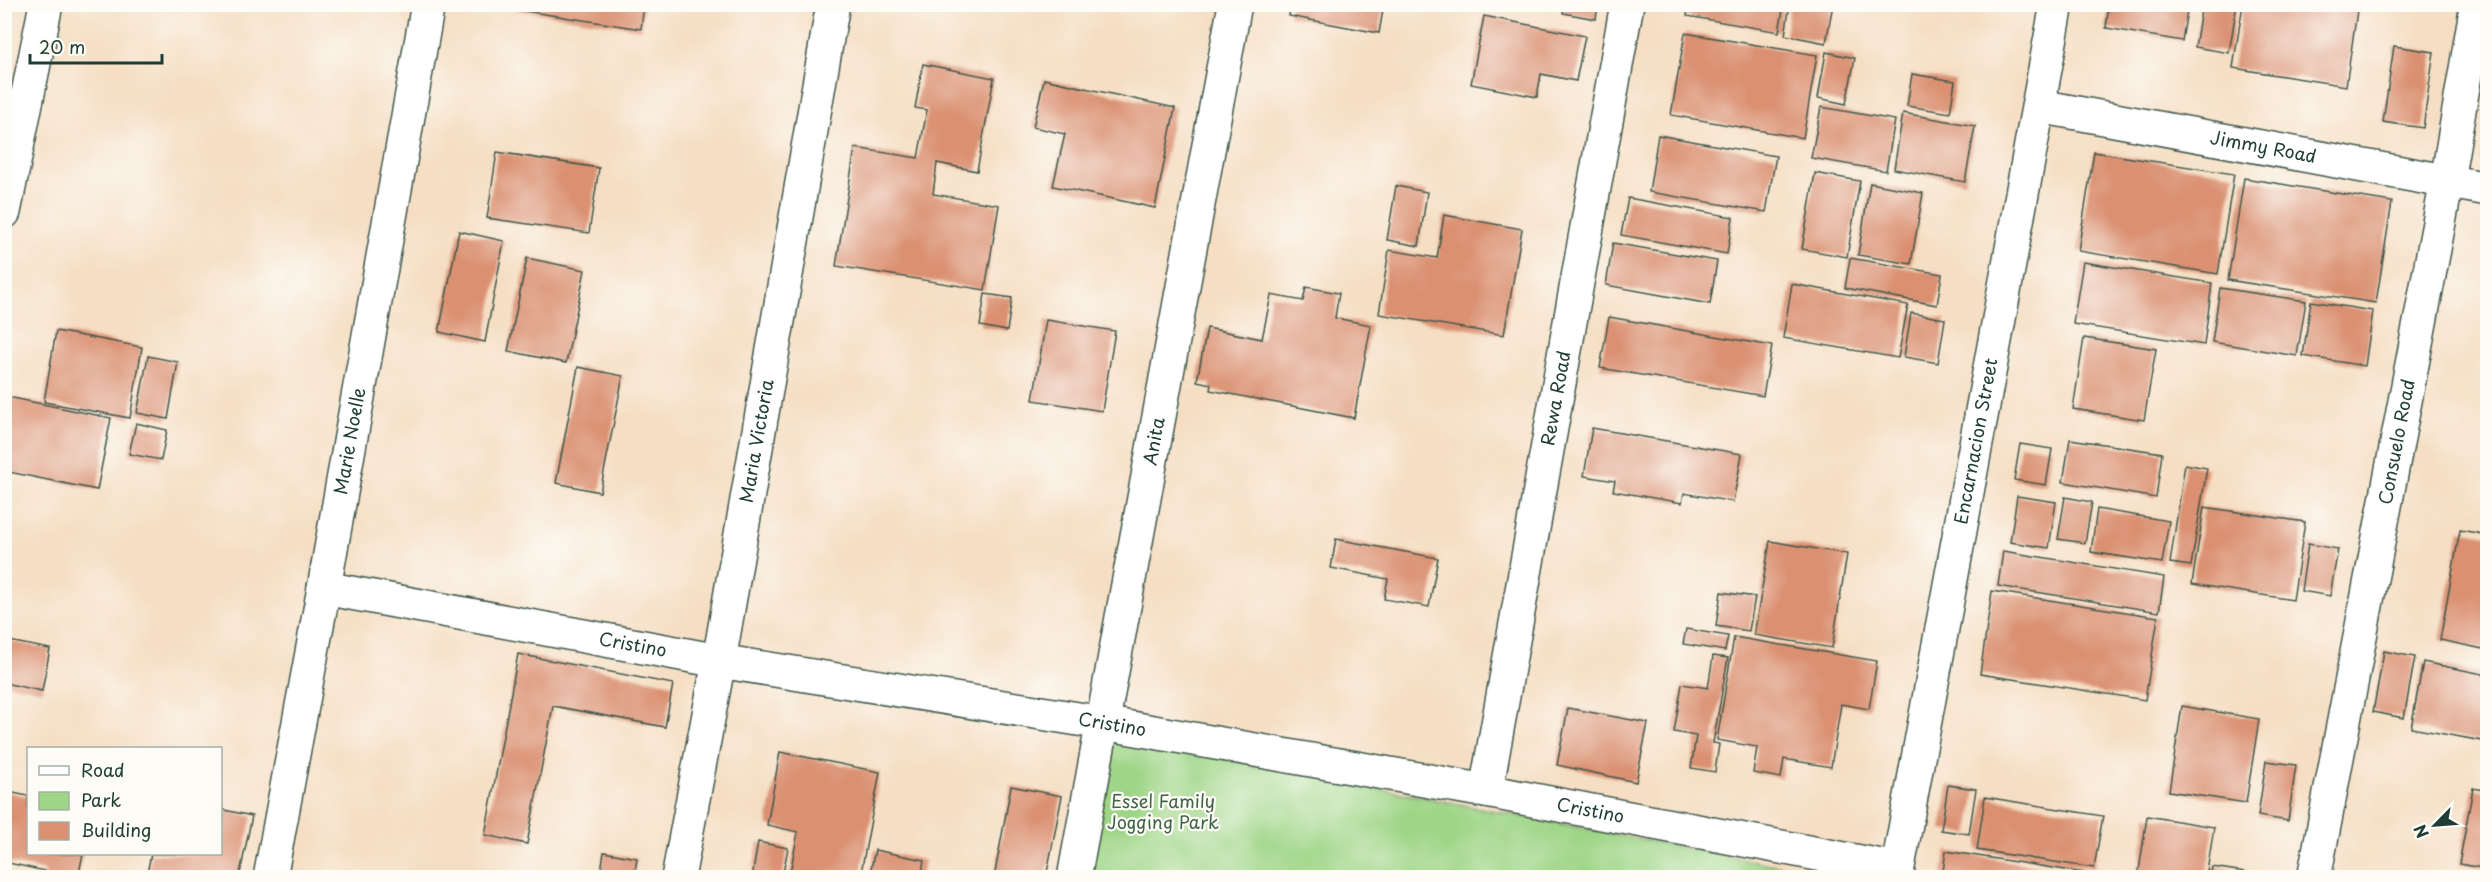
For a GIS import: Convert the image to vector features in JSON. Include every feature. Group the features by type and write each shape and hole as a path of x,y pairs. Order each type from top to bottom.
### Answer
{"street":[{"path":"4,212 46,4"},
{"name":"Marie Noelle","path":"270,878 428,4"},
{"name":"Maria Victoria","path":"678,878 719,661 833,4"},
{"name":"Anita","path":"1074,878 1235,4"},
{"name":"Rewa Road","path":"1486,791 1627,4"},
{"name":"Encarnacion Street","path":"1896,873 2057,4"},
{"name":"Consuelo Road","path":"2314,878 2447,181 2476,4"},
{"name":"Jimmy Road","path":"2039,106 2487,189"},
{"name":"Cristino","path":"324,588 719,661 1103,723 1486,791 1896,873"}],"green space":[{"name":"Essel Family Jogging Park","path":"1111,737 1837,877 1084,878"}],"building":[{"path":"480,4 644,4 641,29"},
{"path":"1291,4 1384,4 1379,33 1289,16"},
{"path":"1564,4 1598,4 1596,19 1563,13"},
{"path":"1689,4 1784,4 1779,32 1687,16"},
{"path":"1790,4 1833,4 1826,43 1785,35"},
{"path":"2109,4 2188,4 2182,41 2106,28"},
{"path":"2202,4 2237,4 2229,53 2195,47"},
{"path":"2243,4 2358,4 2346,86 2233,68"},
{"path":"1484,16 1585,36 1576,81 1541,74 1537,97 1471,84"},
{"path":"1685,33 1817,55 1803,138 1671,115"},
{"path":"2394,46 2434,52 2423,128 2383,122"},
{"path":"1826,52 1855,58 1846,104 1818,98"},
{"path":"923,64 994,78 977,171 937,163 933,194 999,205 985,290 836,266 855,148 918,158 927,110 915,108"},
{"path":"1912,74 1955,81 1950,113 1907,106"},
{"path":"1044,79 1175,108 1155,208 1053,186 1065,134 1033,127"},
{"path":"1821,107 1895,120 1886,171 1811,158"},
{"path":"1903,113 1975,126 1965,182 1894,169"},
{"path":"2486,133 2488,133 2488,163 2481,162"},
{"path":"1658,135 1776,156 1766,212 1649,192"},
{"path":"497,152 599,168 589,233 487,218"},
{"path":"2094,152 2234,174 2218,274 2078,251"},
{"path":"1815,173 1860,181 1847,257 1802,249"},
{"path":"2244,178 2392,202 2376,303 2228,280"},
{"path":"1870,183 1923,193 1911,264 1858,255"},
{"path":"1396,186 1427,192 1419,246 1387,240"},
{"path":"1628,198 1733,217 1727,254 1621,235"},
{"path":"1444,215 1522,229 1504,335 1379,314 1389,250 1437,258"},
{"path":"459,231 504,241 485,342 439,332"},
{"path":"1613,243 1717,261 1710,304 1606,285"},
{"path":"527,258 585,270 566,363 508,351"},
{"path":"1850,258 1942,274 1937,305 1845,288"},
{"path":"2083,262 2212,283 2204,345 2073,324"},
{"path":"1792,284 1908,305 1898,358 1783,338"},
{"path":"1306,287 1339,293 1335,318 1371,325 1354,418 1210,390 1211,384 1197,381 1207,328 1262,339 1271,295 1303,301"},
{"path":"2220,288 2306,301 2297,356 2212,342"},
{"path":"985,294 1012,298 1007,331 980,326"},
{"path":"2311,301 2373,311 2365,366 2303,356"},
{"path":"1911,313 1945,319 1938,363 1904,357"},
{"path":"1609,317 1772,346 1763,396 1600,368"},
{"path":"1046,320 1115,331 1102,411 1033,400"},
{"path":"56,331 142,347 130,418 44,402"},
{"path":"2084,338 2156,349 2144,420 2073,409"},
{"path":"148,356 178,362 168,419 137,413"},
{"path":"578,367 623,376 600,492 556,483"},
{"path":"8,397 111,418 97,490 4,471 4,413"},
{"path":"136,423 167,430 161,460 129,454"},
{"path":"1592,428 1742,454 1733,502 1684,493 1682,503 1613,491 1615,481 1584,476"},
{"path":"2070,439 2162,453 2156,498 2063,482"},
{"path":"2020,444 2052,449 2046,485 2014,480"},
{"path":"2185,464 2207,468 2191,566 2170,563"},
{"path":"2017,496 2056,502 2049,548 2010,542"},
{"path":"2065,497 2092,502 2085,543 2058,539"},
{"path":"2204,507 2305,522 2293,600 2192,584"},
{"path":"2097,509 2169,521 2162,563 2091,552"},
{"path":"2460,530 2488,535 2488,650 2440,640"},
{"path":"1336,539 1438,558 1429,607 1384,599 1388,579 1331,568"},
{"path":"1770,541 1847,554 1832,648 1754,635"},
{"path":"2308,544 2338,549 2330,596 2301,591"},
{"path":"2003,551 2164,577 2159,612 1998,586"},
{"path":"1992,591 2158,617 2145,700 1980,674"},
{"path":"1721,592 1755,597 1749,631 1716,626"},
{"path":"1686,629 1728,636 1725,651 1683,644"},
{"path":"1734,637 1877,661 1869,709 1841,704 1831,767 1784,759 1781,778 1753,773 1757,747 1717,740"},
{"path":"4,640 50,649 42,691 4,683"},
{"path":"2384,651 2415,657 2404,718 2373,712"},
{"path":"518,654 673,684 665,727 553,706 527,844 485,835"},
{"path":"1713,656 1728,658 1713,743 1719,744 1715,772 1691,768 1696,736 1674,732 1682,684 1708,688"},
{"path":"2423,662 2488,675 2488,742 2411,728"},
{"path":"2182,706 2259,719 2246,803 2169,791"},
{"path":"1568,708 1648,723 1636,782 1557,765"},
{"path":"780,752 880,772 860,878 789,878 798,832 767,825"},
{"path":"2266,761 2296,765 2288,821 2258,816"},
{"path":"1948,785 1976,789 1969,834 1941,830"},
{"path":"1011,786 1062,796 1046,878 994,878"},
{"path":"2473,788 2488,791 2488,869 2459,864"},
{"path":"4,791 27,796 27,855 83,855 78,878 44,878 45,871 4,862"},
{"path":"1985,797 2103,816 2094,868 1977,850"},
{"path":"222,809 252,816 239,878 220,874 219,878 146,878 151,855 222,855"},
{"path":"2147,816 2214,827 2206,878 2138,878"},
{"path":"758,842 788,848 782,878 752,878"},
{"path":"875,850 924,860 921,878 869,878"},
{"path":"1946,851 2097,875 2097,878 1942,878"},
{"path":"604,852 637,858 634,878 601,871"},
{"path":"2212,867 2271,876 2271,878 2210,878"}]}
